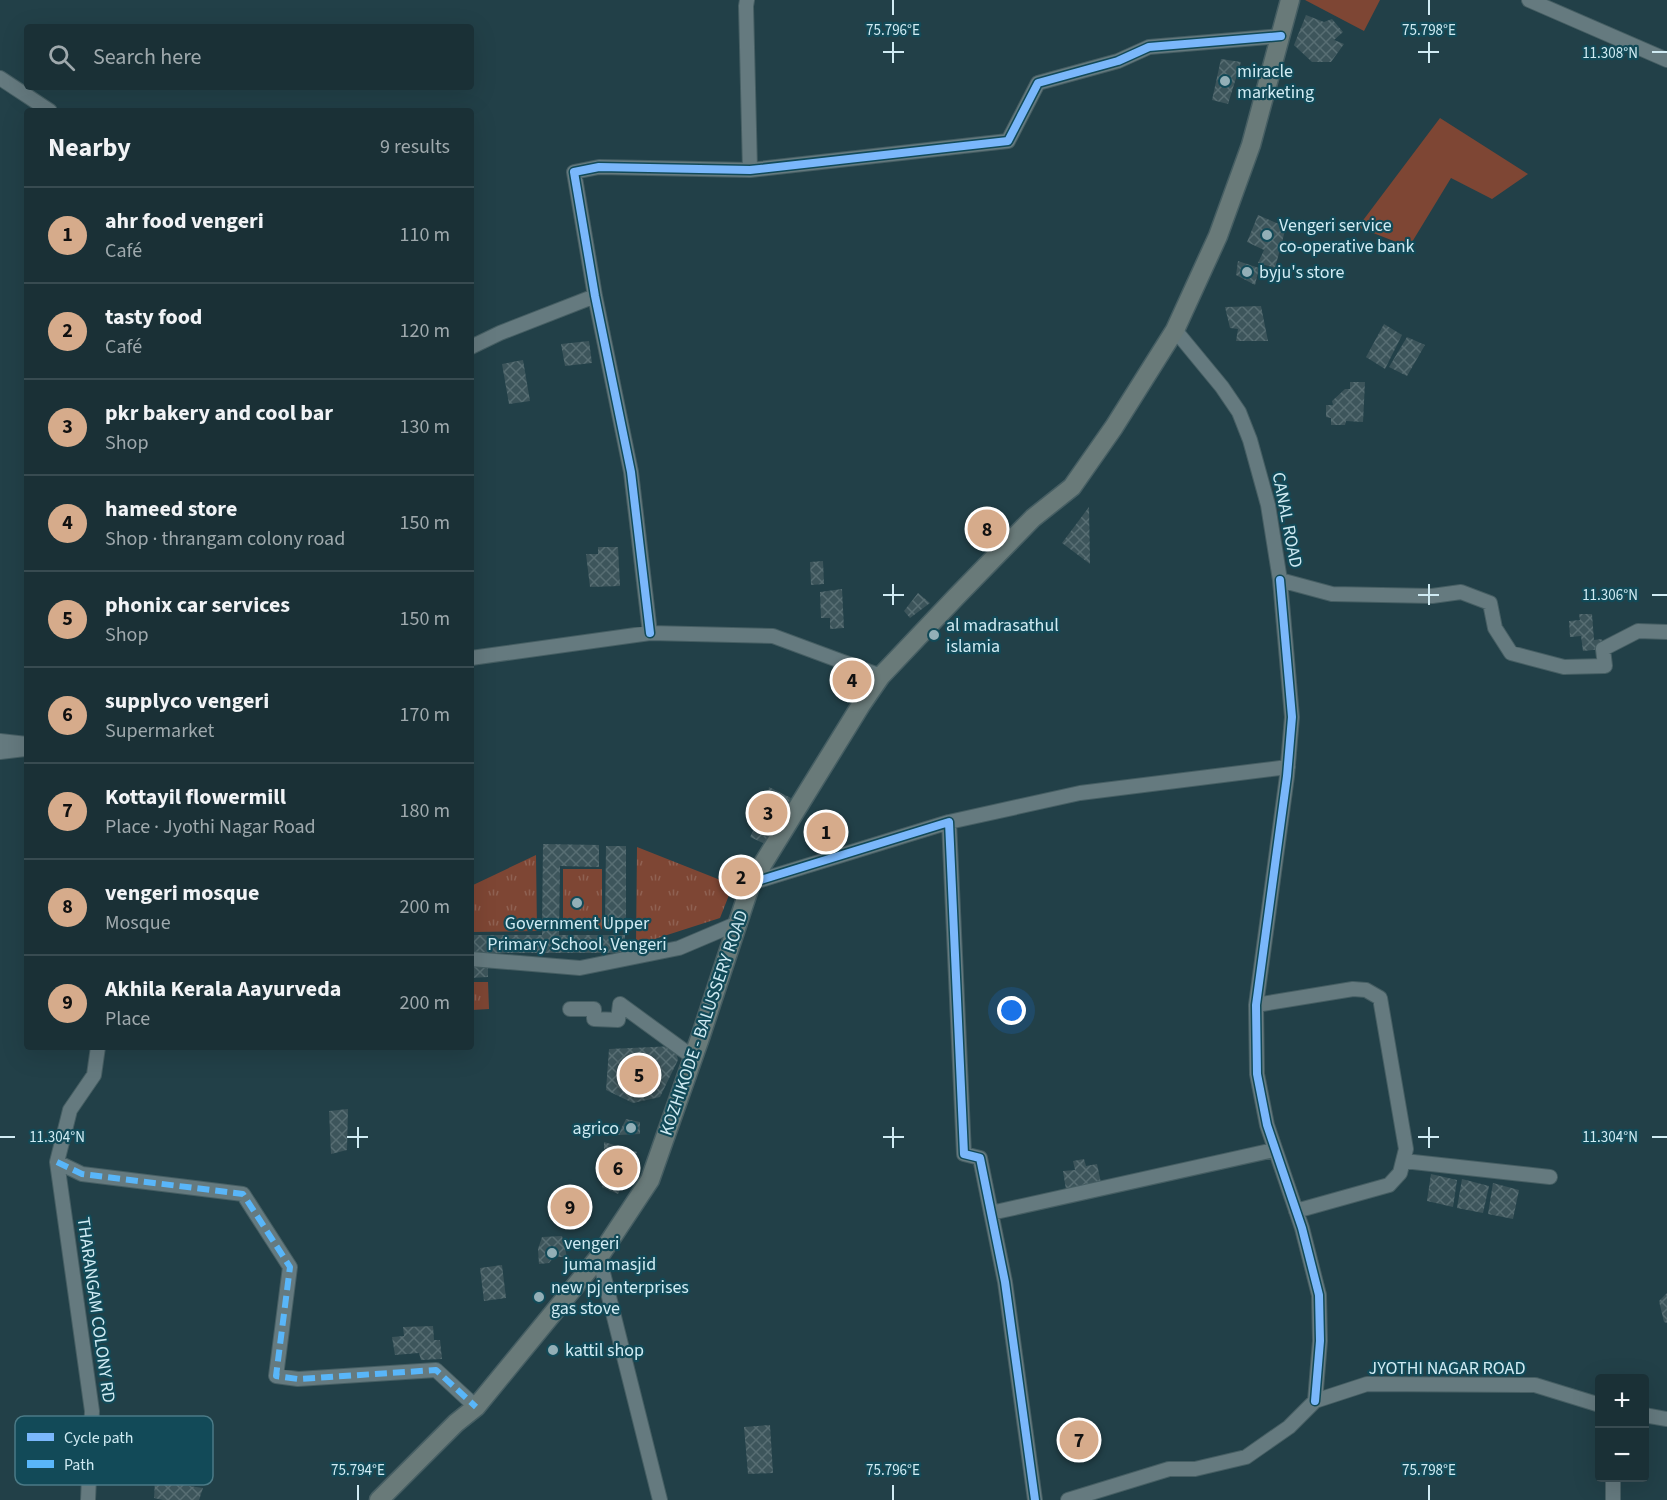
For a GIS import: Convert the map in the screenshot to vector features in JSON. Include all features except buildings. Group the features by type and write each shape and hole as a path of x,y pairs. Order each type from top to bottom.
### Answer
{"main road":[{"name":"KOZHIKODE - BALUSSERY ROAD","path":"379,1500 456,1423 476,1407 599,1257 650,1180 694,1058 751,883 881,676 1033,518 1072,487 1114,427 1174,330 1218,236 1251,145 1290,0"}],"street":[{"path":"747,0 750,170"},
{"path":"1529,0 1667,60"},
{"path":"650,633 631,472 595,296 574,172 599,167 750,170 1008,141 1038,83 1118,61 1149,47 1281,36"},
{"path":"0,78 45,108"},
{"path":"474,346 595,296"},
{"name":"CANAL ROAD","path":"1174,330 1222,387 1239,412 1253,449 1268,505 1280,580 1332,594 1420,596 1461,592 1490,603 1495,628 1511,653 1564,667 1605,666 1603,649 1638,631 1667,632"},
{"path":"1280,580 1292,717 1288,767 1256,1005 1257,1074 1274,1150 1296,1211 1318,1295 1320,1341 1315,1401"},
{"path":"474,658 650,633 773,636 881,676"},
{"path":"0,741 24,746"},
{"path":"0,752 24,748"},
{"path":"751,883 949,822 1080,793 1288,767"},
{"path":"949,822 964,1154 980,1158 1005,1282 1035,1500"},
{"path":"474,959 580,968 679,948 738,924"},
{"path":"1256,1005 1353,989 1366,990 1380,998 1406,1149 1400,1173 1389,1185 1296,1211"},
{"path":"570,1009 594,1009 594,1019 618,1020 620,1004 694,1058"},
{"path":"98,1050 94,1075 70,1110 57,1162 82,1174 243,1194 290,1267 276,1376 298,1379 436,1370 476,1407"},
{"path":"991,1213 1274,1150"},
{"path":"1404,1161 1550,1177"},
{"name":"THARANGAM COLONY RD","path":"57,1162 92,1416"},
{"path":"599,1257 660,1500"},
{"name":"JYOTHI NAGAR ROAD","path":"1068,1500 1104,1495 1169,1469 1195,1469 1246,1457 1288,1427 1315,1401 1367,1384 1535,1385 1595,1403"},
{"path":"1649,1416 1667,1419"},
{"path":"1613,1482 1613,1500"},
{"name":"THARANGAM COLONY RD","path":"88,1500 89,1485"}],"green space":[{"path":"1305,0 1380,0 1364,31"},
{"path":"1440,118 1528,174 1492,199 1451,178 1409,247 1358,227"},
{"path":"637,847 733,885 720,918 636,945"},
{"path":"536,855 537,931 474,932 474,885"},
{"path":"563,869 602,869 602,929 563,929"},
{"path":"474,982 488,982 489,1009 474,1010"}],"marked path":[{"path":"57,1162 82,1174 243,1194 290,1267 276,1376 298,1379 436,1370 476,1407"}],"cycle path":[{"path":"650,633 631,472 595,296 574,172 599,167 750,170 1008,141 1038,83 1118,61 1149,47 1281,36"},
{"path":"1280,580 1292,717 1287,776 1256,1005 1257,1074 1267,1125 1302,1228 1319,1295 1320,1341 1315,1401"},
{"path":"751,883 949,822 964,1154 980,1158 1005,1282 1035,1500"}],"place":[{"name":"miracle marketing","path":"1225,81"},
{"name":"Vengeri service co-operative bank","path":"1267,235"},
{"name":"byju's store","path":"1247,272"},
{"name":"vengeri mosque","path":"987,529"},
{"name":"al madrasathul islamia","path":"934,635"},
{"name":"hameed store","path":"852,680"},
{"name":"pkr bakery and cool bar","path":"768,813"},
{"name":"ahr food vengeri","path":"826,832"},
{"name":"tasty food","path":"741,877"},
{"name":"Government Upper Primary School, Vengeri","path":"577,903"},
{"name":"phonix car services","path":"639,1075"},
{"name":"agrico","path":"631,1128"},
{"name":"supplyco vengeri","path":"618,1168"},
{"name":"Akhila Kerala Aayurveda","path":"570,1207"},
{"name":"vengeri juma masjid","path":"552,1253"},
{"name":"new pj enterprises gas stove","path":"539,1297"},
{"name":"kattil shop","path":"553,1350"},
{"name":"Kottayil flowermill","path":"1079,1440"}]}
